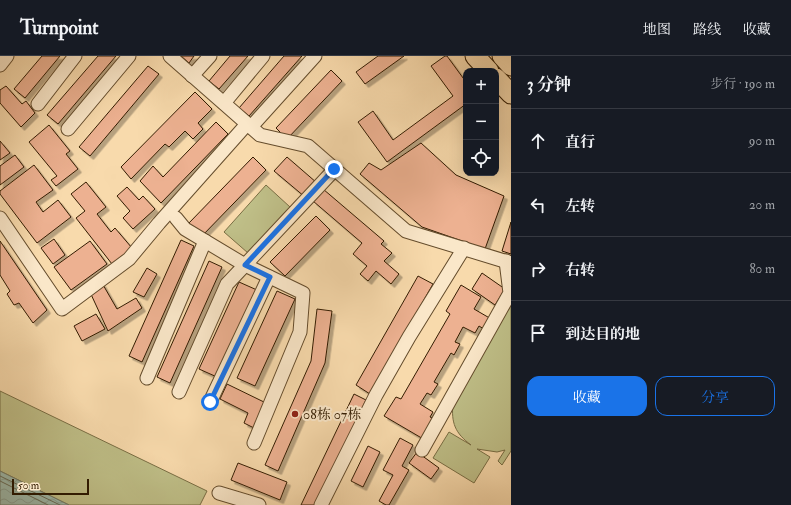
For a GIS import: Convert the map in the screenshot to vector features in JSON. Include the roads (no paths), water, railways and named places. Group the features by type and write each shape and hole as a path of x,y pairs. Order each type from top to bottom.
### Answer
{"highway":[{"path":"475,56 486,68"},
{"path":"502,56 511,66"},
{"path":"499,81 511,94"}],"street":[{"path":"0,65 7,56"},
{"path":"38,104 75,56"},
{"path":"68,129 129,56"},
{"path":"170,56 260,135 308,146 406,231 508,262 510,294 422,450"},
{"path":"192,76 210,56"},
{"path":"224,103 263,56"},
{"path":"0,218 62,309 129,259 159,223 315,56"},
{"path":"179,392 227,284 334,169"},
{"path":"176,218 185,229 245,265 303,293 300,332 254,443"},
{"path":"147,378 205,241"},
{"path":"322,505 376,395 409,337 464,248"},
{"path":"210,402 270,277"},
{"path":"219,493 259,505"}],"water":[{"path":"0,471 69,505 0,505"}],"place":[{"name":"08栋 07栋","path":"295,414"}]}
